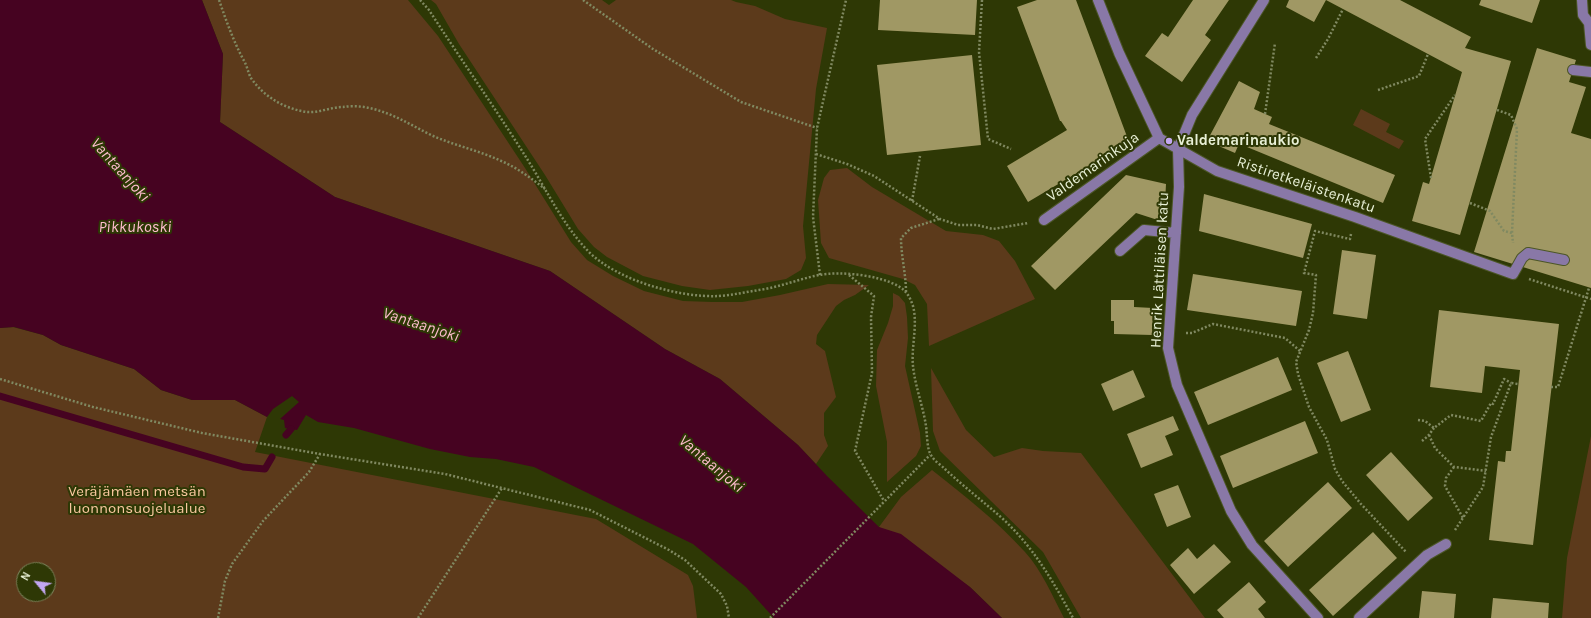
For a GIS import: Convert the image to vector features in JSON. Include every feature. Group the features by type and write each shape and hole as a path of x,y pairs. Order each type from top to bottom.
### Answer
{"street":[{"path":"1098,0 1119,53 1159,138"},
{"name":"Henrik Lättiläisen katu","path":"1264,0 1192,115 1178,148 1179,188 1168,348 1177,385 1232,511 1252,545 1318,618"},
{"path":"1582,0 1583,15 1590,21 1591,45"},
{"path":"1573,70 1591,72"},
{"name":"Ristiretkeläistenkatu","path":"1159,138 1217,171 1355,217 1513,274"},
{"name":"Valdemarinkuja","path":"1044,220 1159,138"},
{"path":"1120,251 1144,230 1176,233"},
{"path":"1513,274 1522,258 1528,253 1564,260"},
{"path":"1359,618 1427,555 1446,544"}],"path":[{"path":"219,0 235,44 251,78 266,94 278,103 290,108 308,112 342,107 364,107 386,113 432,135 500,160 525,174 547,191"},
{"path":"420,0 429,10 490,101 566,224 587,250 600,262 617,273 660,288 689,294 720,296 776,287 820,275 856,275 888,281 906,292 912,303 914,311 912,353 913,370 926,423 930,455 959,483 1002,518 1025,542 1054,582 1073,618"},
{"path":"583,0 653,50 741,102 818,128"},
{"path":"820,275 813,217 818,128 846,0"},
{"path":"982,0 979,52 988,139 1011,149"},
{"path":"1316,58 1343,10"},
{"path":"1265,114 1275,43"},
{"path":"1378,90 1419,76 1428,54"},
{"path":"1431,178 1425,139 1455,95"},
{"path":"1497,110 1511,115 1517,129 1512,234 1513,243"},
{"path":"816,154 847,164 874,176 940,219 958,225 977,225 993,229 1014,227 1044,220"},
{"path":"912,201 920,156"},
{"path":"1470,202 1490,211 1504,231 1512,234"},
{"path":"906,292 906,274 901,254 901,238 911,228 940,219"},
{"path":"1343,238 1315,231 1304,273 1316,275 1313,313 1309,330 1296,362 1298,374 1309,407 1327,440 1335,469 1342,481 1361,504 1417,564"},
{"path":"1513,274 1591,299"},
{"path":"849,275 874,296 871,317 872,373 854,451 884,501"},
{"path":"1551,387 1558,387 1589,288"},
{"path":"1169,332 1192,333 1213,324 1285,338 1300,351"},
{"path":"0,379 93,407 202,433 445,474 590,510 669,550 685,560 721,594 727,606 730,618"},
{"path":"1422,441 1434,428 1451,415 1481,421 1491,403 1493,404 1504,379 1511,383 1518,384"},
{"path":"1446,544 1483,487 1491,437 1511,383"},
{"path":"1418,420 1425,421 1434,428"},
{"path":"1429,435 1436,448 1454,467 1486,471"},
{"path":"218,618 225,581 232,564 263,521 310,472 320,454"},
{"path":"770,618 930,455"},
{"path":"1454,467 1446,478 1446,486 1462,518"},
{"path":"418,618 502,488"}],"green space":[{"path":"202,0 408,0 438,36 525,168 571,242 587,260 613,276 644,291 683,301 742,302 828,284 869,285 836,306 817,335 816,344 825,351 836,397 824,413 824,435 828,446 816,464 798,445 720,379 665,349 550,271 335,197 220,122 223,54"},
{"path":"431,0 602,0 609,5 616,0 731,0 755,6 785,19 827,28 816,89 803,226 806,258 801,270 786,279 748,286 710,290 682,286 643,276 607,257 594,247 578,229 545,175 459,44 436,4"},
{"path":"1361,109 1390,124 1386,132 1404,141 1399,149 1353,125"},
{"path":"847,168 872,187 946,231 983,235 999,241 1015,261 1035,299 929,346 927,304 915,285 903,279 829,258 821,243 818,200 824,178 830,170"},
{"path":"893,293 899,296 905,303 908,338 905,366 920,433 921,446 916,456 887,482 887,442 876,386 877,350 893,306"},
{"name":"Veräjämäen metsän luonnonsuojelualue","path":"13,327 43,335 61,345 134,369 161,390 192,400 235,400 267,417 255,452 596,519 688,575 693,586 697,618 0,618 0,328"},
{"path":"931,368 966,430 994,457 1022,448 1043,451 1081,453 1205,618 1081,618 1043,552 940,451 933,431"},
{"path":"1591,436 1591,618 1562,618 1567,558"},
{"path":"932,470 992,519 1025,552 1042,575 1064,618 1002,618 970,587 879,527 901,497"}],"water":[{"path":"0,0 202,0 223,54 220,122 335,197 550,271 665,349 720,379 798,445 879,527 901,534 970,587 1002,618 774,618 746,587 693,544 534,467 496,459 470,457 430,449 354,428 318,422 306,415 297,430 285,428 284,420 280,419 299,402 292,396 273,409 267,417 235,400 192,400 161,390 134,369 61,345 43,335 14,327 0,328"}],"building":[{"path":"880,0 977,0 975,35 878,30"},
{"path":"1037,0 1076,0 1129,142 1028,202 1007,166 1067,130 1060,121 1017,7"},
{"path":"1193,0 1229,0 1205,35 1211,40 1182,82 1145,56 1162,33 1168,37"},
{"path":"1289,0 1326,0 1314,22 1286,7"},
{"path":"1326,0 1400,0 1471,37 1465,48 1511,61 1460,235 1412,221 1423,182 1429,184 1462,72"},
{"path":"1481,0 1540,0 1532,23 1479,5"},
{"path":"1537,48 1576,60 1569,82 1586,87 1571,133 1591,139 1591,288 1474,252"},
{"path":"972,55 981,145 887,155 877,65"},
{"path":"1239,81 1260,92 1254,109 1272,117 1269,124 1395,175 1383,203 1247,147 1249,142 1241,139 1235,153 1207,141"},
{"path":"1126,175 1166,184 1164,222 1136,213 1055,290 1031,266"},
{"path":"1204,194 1312,224 1303,258 1199,231"},
{"path":"1342,250 1376,255 1367,319 1333,314"},
{"path":"1193,274 1302,291 1296,326 1187,310"},
{"path":"1111,300 1134,300 1134,307 1153,308 1152,335 1114,334 1114,321 1111,321"},
{"path":"1439,310 1559,324 1533,545 1489,540 1498,461 1505,462 1506,451 1511,451 1520,370 1485,366 1482,393 1430,387"},
{"path":"1348,351 1371,410 1341,422 1317,363"},
{"path":"1278,357 1292,390 1208,425 1194,392"},
{"path":"1133,370 1145,397 1113,411 1101,384"},
{"path":"1173,416 1179,430 1165,436 1173,455 1141,468 1127,434"},
{"path":"1305,421 1318,453 1233,488 1220,456"},
{"path":"1391,452 1433,498 1408,521 1366,475"},
{"path":"1328,482 1352,508 1288,567 1264,541"},
{"path":"1178,485 1191,517 1167,527 1154,494"},
{"path":"1373,532 1397,558 1333,616 1309,590"},
{"path":"1214,544 1231,562 1194,594 1170,565 1188,548 1197,559"},
{"path":"1249,582 1266,602 1258,609 1265,618 1224,618 1217,610"},
{"path":"1422,591 1456,594 1454,618 1419,618"},
{"path":"1493,598 1549,603 1548,618 1491,618"}],"waterway":[{"path":"0,396 243,467 265,469 272,457"},
{"path":"286,435 291,429"}],"place":[{"name":"Valdemarinaukio","path":"1169,141"}],"water label":[{"name":"Vantaanjoki","path":"120,170"},
{"name":"Pikkukoski","path":"135,227"},
{"name":"Vantaanjoki","path":"421,325"},
{"name":"Vantaanjoki","path":"711,464"}]}
